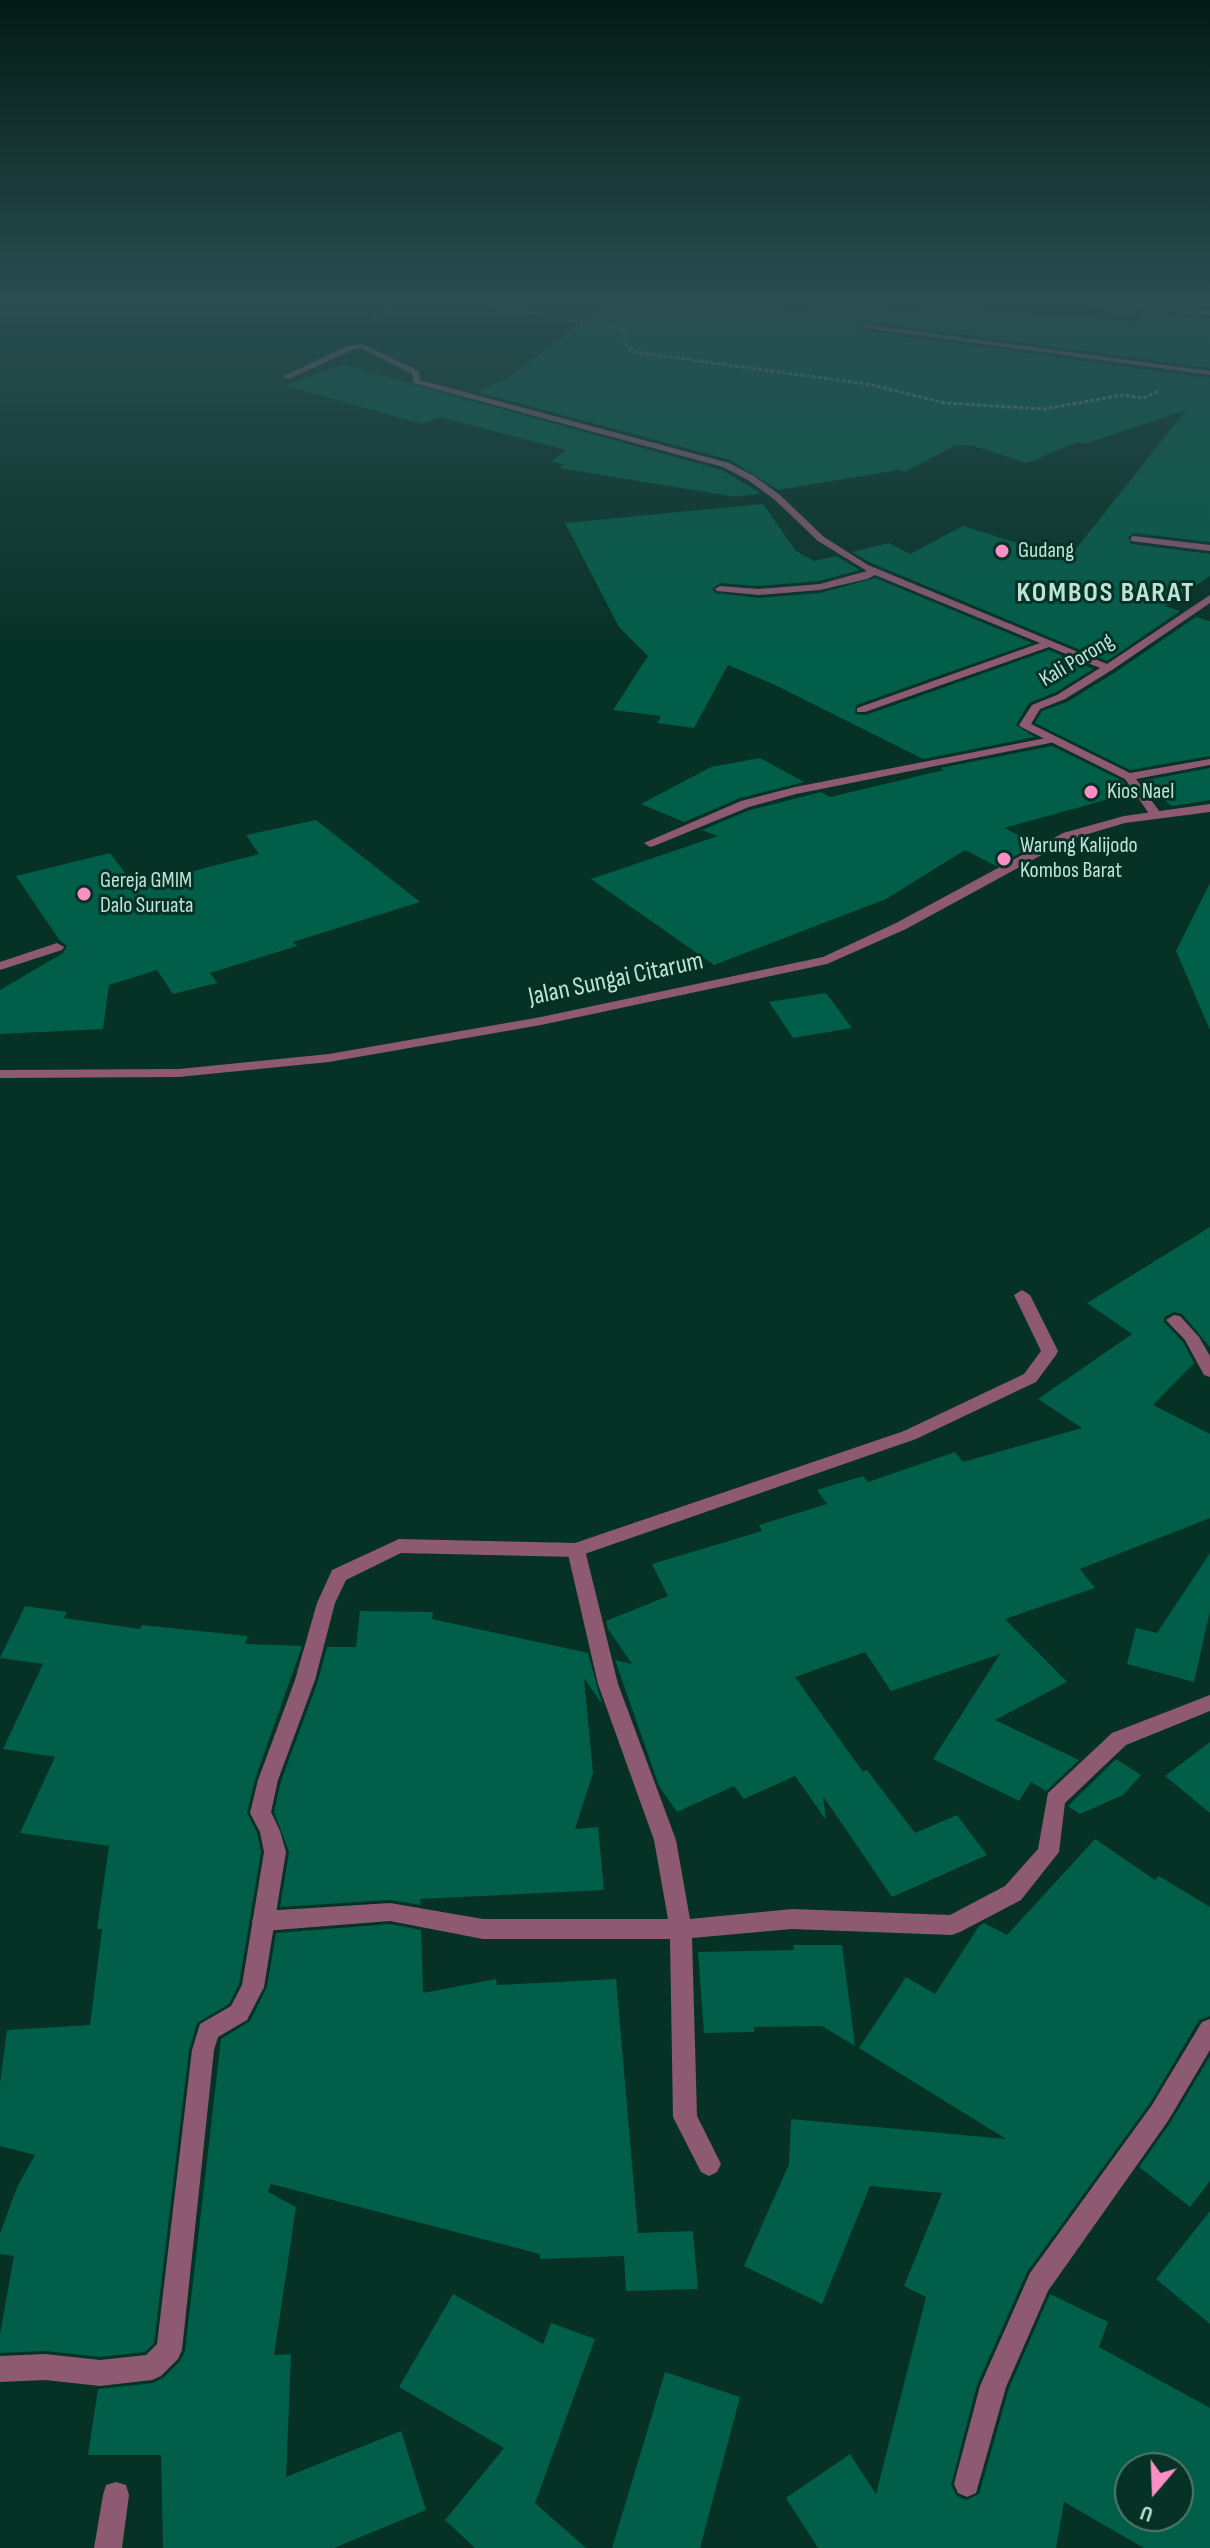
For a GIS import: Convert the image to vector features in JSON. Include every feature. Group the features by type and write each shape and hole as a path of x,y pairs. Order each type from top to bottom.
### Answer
{"street":[{"path":"560,420 726,465 777,497 821,539 874,571 1108,668"},
{"path":"1134,539 1210,548"},
{"path":"720,589 759,592 820,587 864,577 874,571"},
{"name":"Kali Porong","path":"1156,815 1129,777 1025,725 1031,712 1108,668 1210,598"},
{"path":"861,710 1051,643"},
{"path":"650,843 745,804 795,791 1051,740"},
{"path":"1129,777 1210,762"},
{"name":"Jalan Sungai Citarum","path":"0,1074 179,1073 329,1058 541,1021 827,960 901,926 971,885 1067,836 1124,820 1210,808"},
{"path":"0,966 57,947"},
{"path":"0,2369 45,2367 100,2373 152,2367 169,2350 203,2050 208,2031 239,2013 253,1987 275,1852 270,1831 260,1813 268,1780 305,1680 326,1603 339,1575 399,1546 576,1550 910,1435 1030,1378 1050,1351 1022,1295"},
{"path":"1174,1320 1191,1337 1210,1371"},
{"path":"576,1550 608,1684 665,1840 681,1929 685,2117 709,2164"},
{"path":"263,1921 390,1912 483,1929 681,1929 792,1919 952,1925 1013,1893 1048,1852 1055,1799 1119,1739 1210,1703"},
{"path":"967,2484 993,2386 1039,2282 1160,2113 1210,2029"},
{"path":"108,2548 116,2495"}],"building":[{"path":"407,420 432,420 421,424"},
{"path":"451,420 541,420 722,470 760,493 736,497 559,468 564,464 551,462 566,450"},
{"path":"581,420 1157,420 1085,444 1078,442 1027,463 974,446 956,445 905,472 899,470 778,490 730,460"},
{"path":"1178,420 1210,420 1210,542 1134,533 1128,537 1131,544 1210,554 1210,576 1165,606 1180,611 1107,661 869,562 852,552 889,543 910,554 963,526 1068,559"},
{"path":"763,504 796,551 814,561 836,556 860,570 819,581 759,586 720,583 712,589 715,593 759,598 820,593 875,578 1032,643 856,705 855,714 866,715 1049,650 1093,669 1056,692 1029,703 1016,725 1035,737 923,759 773,684 728,665 694,728 657,723 661,716 613,710 648,656 619,627 565,523"},
{"path":"1196,617 1210,621 1210,756 1130,770 1035,723 1042,711 1067,702"},
{"path":"1052,746 1123,781 1131,793 1004,828 1037,844 996,866 965,850 886,899 714,965 591,879 718,836 702,830 750,810 821,792 830,797 944,770 940,768"},
{"path":"760,758 804,782 740,798 684,822 641,804 711,767"},
{"path":"1210,768 1210,800 1172,806 1147,789 1141,781"},
{"path":"316,820 420,902 293,942 297,946 210,973 217,983 173,994 157,970 109,985 103,1029 0,1034 0,990 63,953 67,946 60,941 16,876 110,853 135,886 259,854 246,835"},
{"path":"1210,883 1210,1030 1176,951"},
{"path":"826,993 852,1028 793,1038 769,1002"},
{"path":"1210,1227 1210,1347 1182,1314 1174,1312 1164,1317 1164,1322 1183,1342 1194,1363 1153,1405 1210,1434 1210,1518 1080,1569 1095,1588 1005,1619 1067,1682 995,1720 1079,1760 1046,1791 1031,1782 1019,1801 933,1759 1000,1654 891,1691 865,1652 795,1677 863,1772 867,1770 915,1833 957,1815 987,1855 892,1897 823,1796 826,1820 795,1776 744,1799 734,1786 677,1812 659,1786 615,1660 632,1664 608,1629 606,1621 668,1596 652,1564 762,1531 759,1525 827,1504 817,1490 863,1476 868,1482 955,1452 963,1462 1082,1428 1038,1399 1132,1334 1087,1303"},
{"path":"1210,1553 1210,1611 1194,1682 1127,1664 1136,1628 1157,1633"},
{"path":"25,1606 67,1612 64,1618 140,1629 142,1625 248,1636 245,1644 302,1646 255,1779 247,1812 257,1833 261,1852 239,1984 229,2004 197,2023 189,2050 154,2343 145,2352 100,2357 45,2351 0,2353 0,2334 14,2256 0,2254 0,2234 17,2187 35,2155 0,2146 0,2084 7,2030 90,2025 102,1929 97,1929 109,1846 20,1833 55,1757 3,1749 43,1664 0,1658"},
{"path":"360,1611 433,1612 432,1619 588,1653 602,1704 584,1678 593,1773 575,1829 598,1827 604,1890 420,1899 421,1905 390,1900 280,1907 289,1852 274,1812 281,1781 318,1681 327,1647 356,1647"},
{"path":"1210,1742 1210,1813 1165,1776"},
{"path":"1116,1759 1141,1775 1123,1795 1080,1814 1068,1806"},
{"path":"1095,1839 1155,1880 1159,1876 1210,1907 1210,2016 1199,2020 1150,2103 1027,2272 977,2385 951,2485 957,2496 966,2500 979,2494 1009,2388 1050,2294 1108,2322 1099,2347 1210,2408 1210,2548 1144,2548 1116,2532 1194,2532 1194,2452 1114,2452 1114,2531 1064,2502 1056,2548 818,2548 786,2498 850,2454 876,2494 926,2297 904,2286 942,2193 870,2186 822,2304 744,2266 789,2164 791,2119 1006,2139 859,2048 906,1977 935,1994 979,1926 984,1923 1007,1935"},
{"path":"390,1924 421,1930 423,1993 496,1979 497,1985 616,1979 638,2233 693,2231 698,2289 626,2291 624,2256 540,2259 540,2254 271,2184 268,2192 296,2207 274,2355 291,2354 286,2477 401,2431 426,2510 334,2548 163,2548 161,2455 88,2455 98,2389 153,2383 163,2378 180,2361 185,2351 221,2039 250,2021 267,1987 276,1933"},
{"path":"793,1945 842,1945 855,2046 822,2026 754,2027 754,2032 704,2033 698,1952 794,1950"},
{"path":"1210,2056 1210,2181 1190,2207 1139,2167 1170,2123"},
{"path":"1210,2211 1210,2324 1156,2279"},
{"path":"453,2294 543,2344 551,2323 595,2339 535,2503 586,2548 475,2548 445,2520 504,2448 399,2387"},
{"path":"665,2372 740,2397 700,2548 612,2548"}],"place":[{"name":"Gudang","path":"1002,551"},
{"name":"Kios Nael","path":"1091,792"},
{"name":"Warung Kalijodo Kombos Barat","path":"1004,859"},
{"name":"Gereja GMIM Dalo Suruata","path":"84,894"}],"district":[{"name":"KOMBOS BARAT","path":"1106,594"}]}
